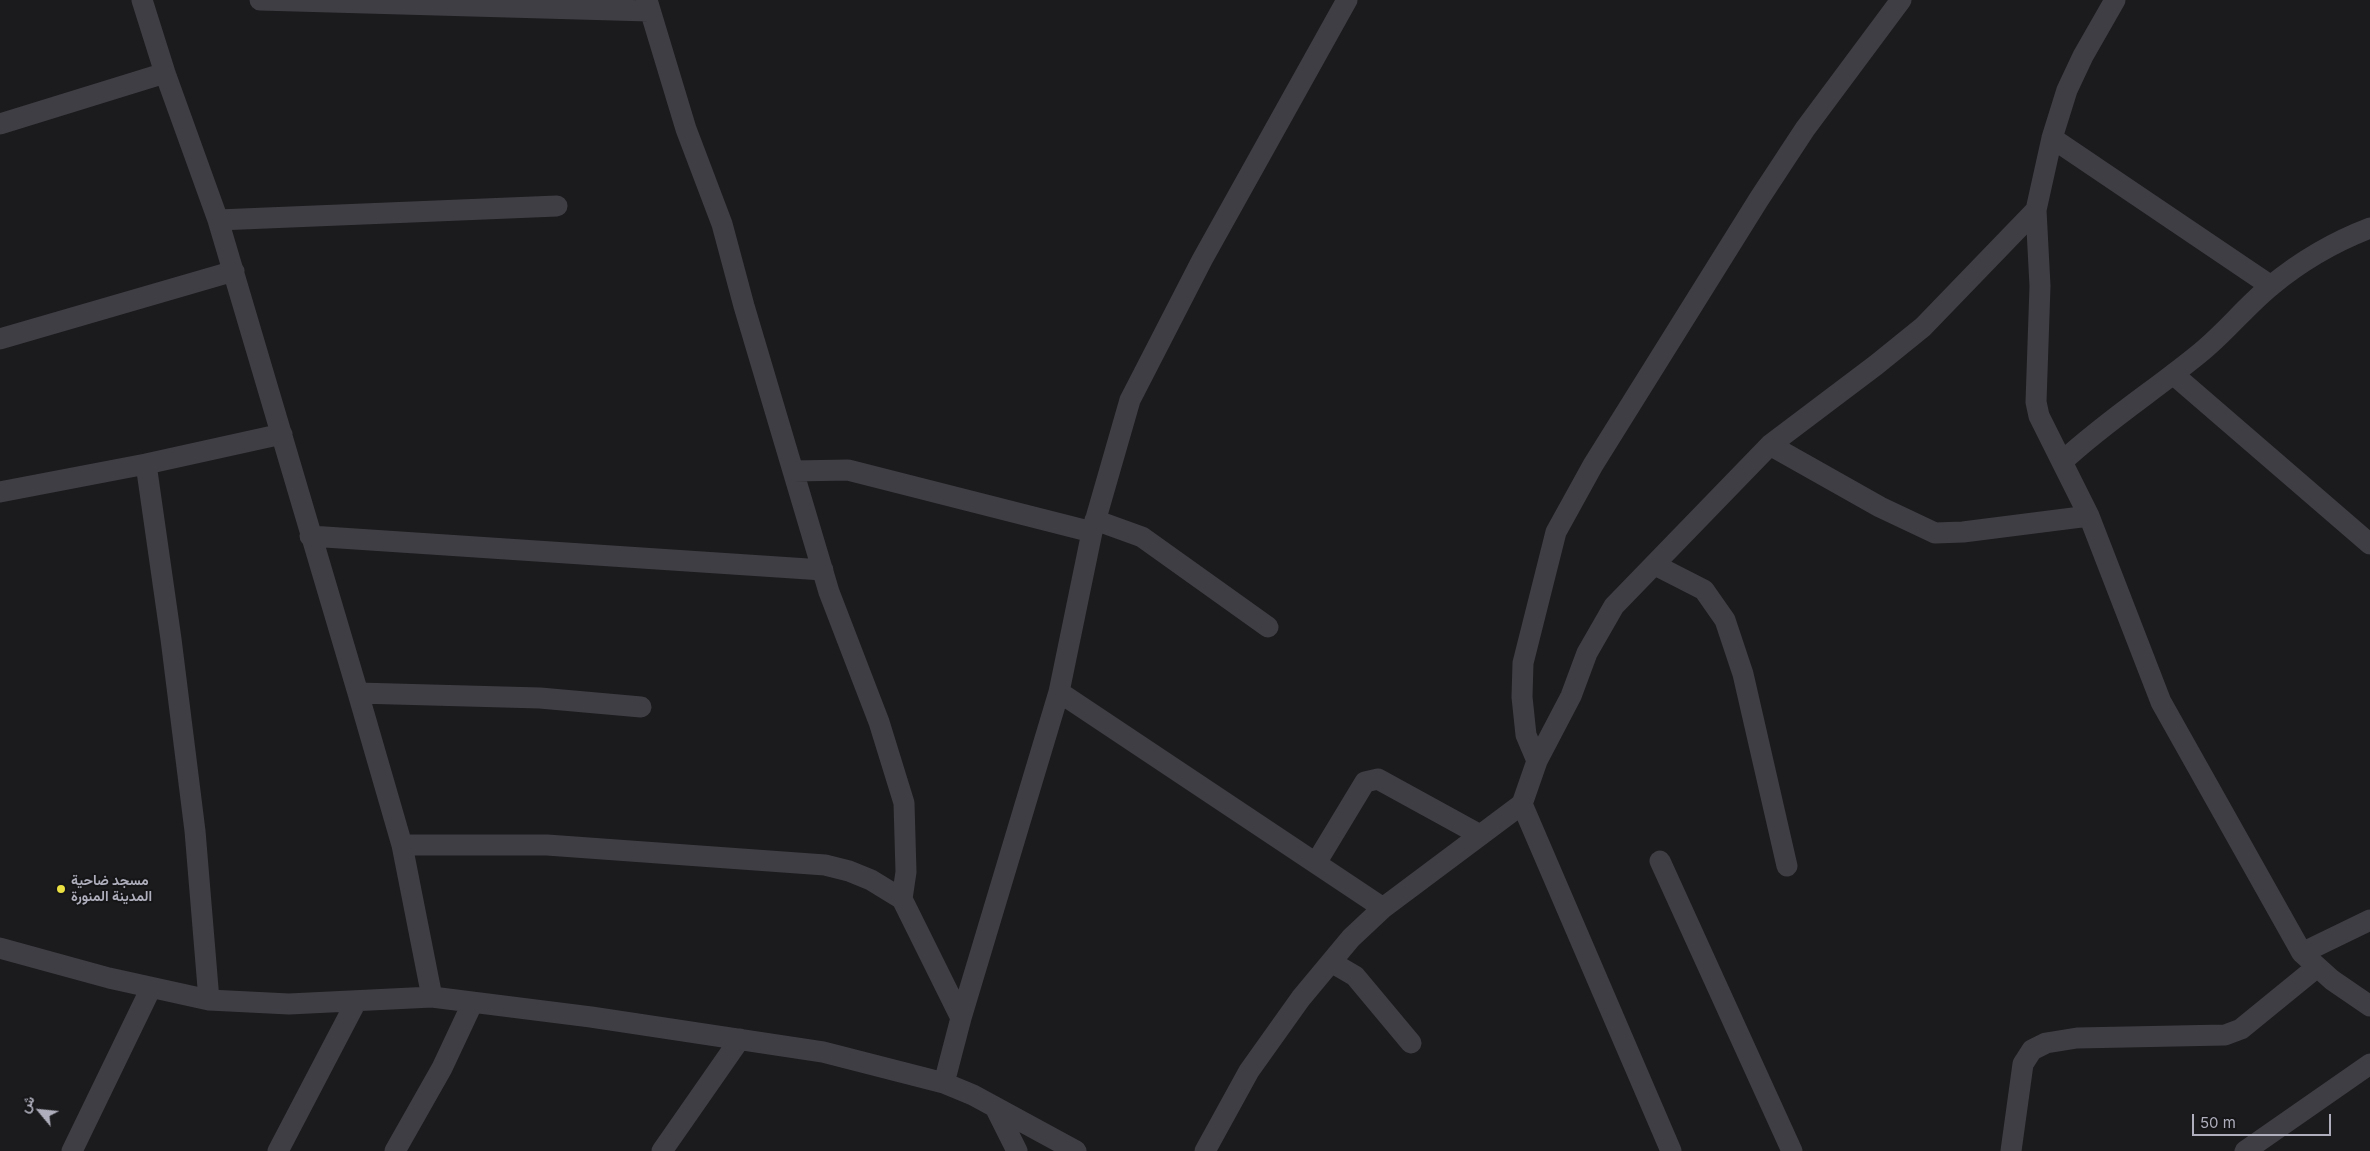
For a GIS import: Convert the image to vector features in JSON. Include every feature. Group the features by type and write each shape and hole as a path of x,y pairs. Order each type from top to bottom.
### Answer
{"street":[{"path":"142,0 165,73 218,220 402,845 432,996"},
{"path":"260,0 648,5 686,129 722,224 744,306 823,570 879,722 904,804 906,872 902,899"},
{"path":"944,1083 961,1018 1060,692 1094,526 1130,400 1202,260 1347,0"},
{"path":"1538,761 1526,735 1522,697 1523,662 1556,532 1593,465 1759,199 1805,129 1901,0"},
{"path":"2115,0 2071,82 2052,138 2036,210 2040,286 2036,402 2043,427 2063,461 2090,516 2161,702 2309,960 2370,1006"},
{"path":"0,124 165,73"},
{"path":"2052,138 2271,286"},
{"path":"218,220 557,206"},
{"path":"1205,1151 1249,1071 1301,998 1352,938 1384,908 1522,804 1538,761 1571,696 1587,653 1614,606 1770,445 1923,327 2036,210"},
{"path":"2063,461 2086,439 2212,343 2271,286 2294,268 2353,235 2370,228"},
{"path":"0,339 234,272"},
{"path":"2173,374 2370,544"},
{"path":"0,492 146,464 282,434"},
{"path":"1770,445 1880,507 1935,533 1963,532 2090,516"},
{"path":"146,464 195,831 209,1000"},
{"path":"794,471 848,470 1142,537 1268,627"},
{"path":"310,536 823,570"},
{"path":"1655,565 1704,590 1725,620 1743,674 1788,866"},
{"path":"1060,692 1384,908"},
{"path":"358,694 540,698 642,708"},
{"path":"1316,863 1365,782 1378,779 1480,835"},
{"path":"1522,804 1671,1151"},
{"path":"402,845 547,845 825,865 849,871 871,880 902,899 961,1018"},
{"path":"1660,861 1792,1151"},
{"path":"2011,1151 2023,1064 2032,1050 2046,1043 2077,1038 2225,1035 2241,1029 2309,960 2370,920"},
{"path":"0,948 151,988 209,1000 260,1004 356,1002 432,996 823,1052 944,1083 995,1107 1076,1151"},
{"path":"1332,962 1355,976 1411,1043"},
{"path":"72,1151 151,988"},
{"path":"278,1151 356,1002"},
{"path":"395,1151 442,1068 473,1002"},
{"path":"662,1151 740,1040"},
{"path":"2245,1151 2370,1064"},
{"path":"995,1107 1017,1151"}],"place":[{"name":"مسجد ضاحية المدينة المنورة","path":"61,889"}]}
